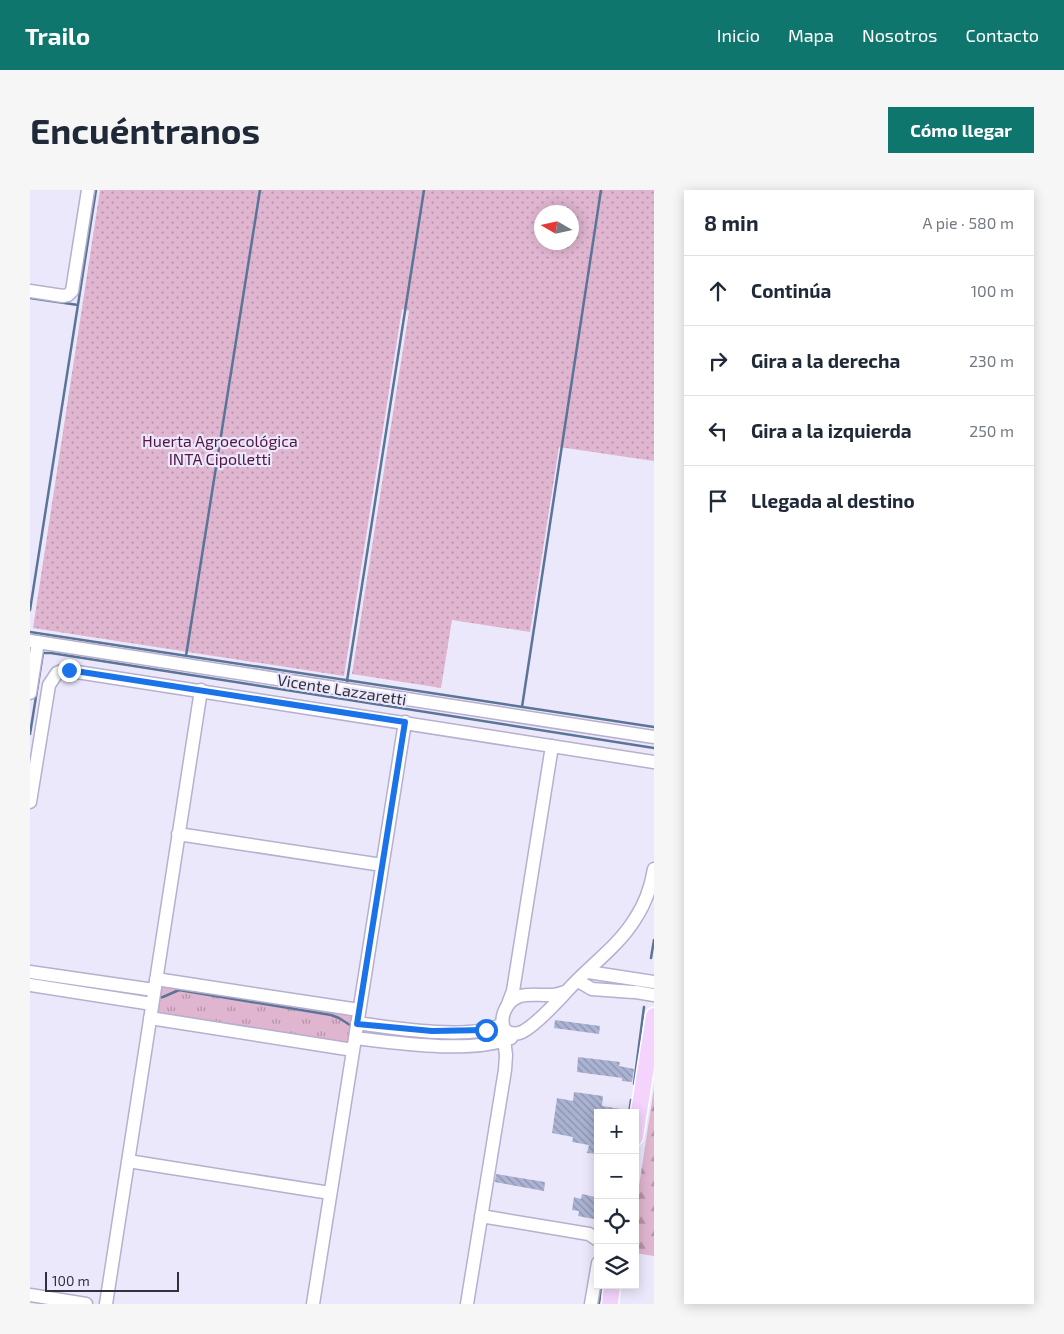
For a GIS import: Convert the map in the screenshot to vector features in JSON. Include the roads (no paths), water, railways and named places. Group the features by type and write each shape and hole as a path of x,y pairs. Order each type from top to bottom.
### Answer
{"main road":[{"path":"639,1112 654,1016"},
{"path":"610,1304 612,1289"}],"street":[{"path":"30,291 63,296 68,295 72,290 88,190"},
{"path":"30,693 34,642"},
{"name":"Vicente Lazzaretti","path":"34,642 654,737"},
{"path":"30,802 48,690 56,673 64,670 654,762"},
{"path":"106,1304 200,690"},
{"path":"313,1304 405,722"},
{"path":"505,1070 503,1015 513,990 552,746"},
{"path":"178,834 382,865"},
{"path":"466,1304 505,1070 514,1043 522,1032 555,1005 616,944 639,914 648,892 654,869"},
{"path":"517,965 518,976 523,986 535,994"},
{"path":"591,969 654,975"},
{"path":"591,969 654,982"},
{"path":"30,972 155,984 359,1010"},
{"path":"578,981 592,988 654,995"},
{"path":"30,985 152,1004"},
{"path":"508,1006 515,998 521,995 554,995 567,991"},
{"path":"150,1018 354,1044 478,1045 504,1040 522,1032"},
{"path":"357,1024 444,1032 481,1031 502,1024"},
{"path":"502,1024 506,1031 512,1034 522,1032"},
{"path":"128,1161 330,1193"},
{"path":"481,1216 589,1234 594,1237"},
{"path":"591,1304 594,1286"},
{"path":"30,1295 86,1304"}],"waterway":[{"path":"30,610 96,190"},
{"path":"186,656 260,190"},
{"path":"347,681 424,190"},
{"path":"522,707 601,190"},
{"path":"30,298 78,305"},
{"path":"30,632 654,727"},
{"path":"30,734 43,653 51,653 654,748"},
{"path":"651,958 654,940"},
{"path":"30,978 146,996"},
{"path":"157,998 179,990 331,1015 353,1027"},
{"path":"634,1084 644,1007"},
{"path":"630,1109 631,1100"},
{"path":"599,1304 601,1289"}],"park label":[{"name":"Huerta Agroecológica INTA Cipolletti","path":"220,449"}]}
